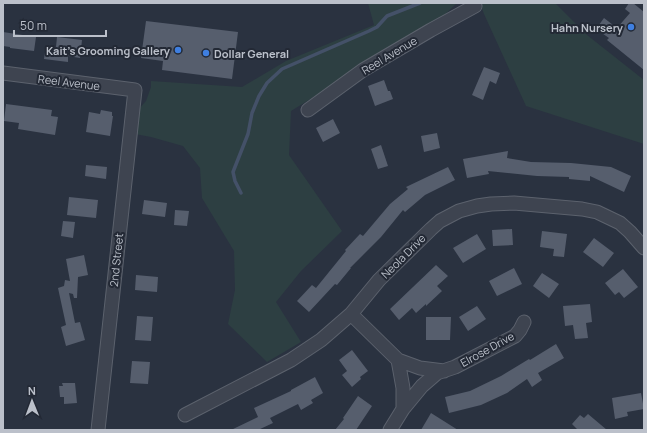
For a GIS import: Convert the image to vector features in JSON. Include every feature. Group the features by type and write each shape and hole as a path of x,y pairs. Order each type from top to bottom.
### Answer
{"street":[{"name":"Reel Avenue","path":"308,110 363,70 475,4"},
{"name":"Reel Avenue","path":"3,73 135,90"},
{"name":"2nd Street","path":"98,430 135,90"},
{"name":"Neola Drive","path":"185,415 274,369 306,351 321,340 351,314 379,280 431,229 448,216 459,211 477,206 514,203 582,209 596,212 620,223 644,248"},
{"path":"351,314 398,360 420,368 444,371"},
{"name":"Elrose Drive","path":"390,430 403,409 422,386 437,373 455,367 515,336 524,322"},
{"path":"398,360 403,388 403,409"}],"shaded area":[{"path":"368,3 457,3 440,19 291,111 289,155 342,231 301,271 276,302 301,342 267,362 228,324 235,290 234,251 202,198 200,168 183,146 135,134 139,109 146,101 151,87 151,81 242,87 286,61 374,25"},
{"path":"480,3 555,3 587,35 644,80 644,144 526,106"}],"building":[{"name":"Hahn Nursery","path":"629,3 633,3 644,12 644,70 607,40 609,38 596,29 604,18 617,28 630,13 625,9"},
{"path":"146,21 238,32 232,79 162,70 163,61 141,58"},
{"path":"3,32 36,37 34,51 3,46"},
{"path":"57,37 82,40 80,58 68,56 68,62 44,59 46,46 56,47"},
{"path":"484,67 500,73 496,84 490,81 483,100 472,95"},
{"path":"384,80 393,99 375,106 368,86"},
{"path":"6,104 52,110 51,116 58,117 55,135 18,129 19,123 4,121"},
{"path":"101,110 112,112 113,116 110,136 86,132 89,112 100,114"},
{"path":"333,119 340,133 323,142 316,128"},
{"path":"437,133 440,148 424,152 421,136"},
{"path":"381,145 388,166 378,169 371,149"},
{"path":"508,151 507,158 531,162 571,163 611,167 631,176 624,192 590,176 590,181 569,179 569,177 537,176 488,171 489,174 467,178 463,159"},
{"path":"86,165 107,167 106,179 85,176"},
{"path":"448,167 455,180 425,195 405,212 403,210 381,237 350,268 337,285 335,284 309,312 297,301 312,285 316,288 346,251 345,250 360,234 363,236 390,204 408,189 406,187"},
{"path":"69,197 98,200 96,218 67,215"},
{"path":"144,200 167,203 165,217 142,214"},
{"path":"175,210 189,211 187,226 174,225"},
{"path":"63,221 75,222 73,238 61,236"},
{"path":"512,229 513,245 493,246 492,230"},
{"path":"542,231 567,234 564,257 553,256 554,249 540,247"},
{"path":"477,234 486,249 463,263 453,248"},
{"path":"594,238 614,253 603,267 583,252"},
{"path":"84,255 88,275 78,277 77,298 74,298 73,294 69,293 75,323 80,322 85,340 66,346 61,327 66,325 58,288 64,286 65,280 70,281 66,259"},
{"path":"436,265 448,276 437,286 442,291 416,313 412,308 399,320 390,309"},
{"path":"514,268 522,284 497,296 489,281"},
{"path":"623,269 638,287 624,298 619,292 615,295 605,283"},
{"path":"542,273 559,284 549,298 533,286"},
{"path":"136,275 158,277 157,292 135,290"},
{"path":"590,304 592,322 586,323 588,338 575,339 573,325 565,326 563,306"},
{"path":"477,306 486,319 468,331 459,317"},
{"path":"137,316 153,317 151,341 135,340"},
{"path":"426,317 451,317 450,340 426,340"},
{"path":"556,344 564,358 538,373 542,380 532,387 527,379 507,393 481,405 449,413 445,397 470,391 501,376"},
{"path":"352,350 368,371 360,377 361,379 352,387 342,375 347,371 339,360"},
{"path":"132,361 150,362 148,384 130,383"},
{"path":"315,377 323,393 311,400 313,403 301,410 298,404 270,418 273,423 258,430 231,430 258,417 254,408 291,391"},
{"path":"62,383 75,383 77,403 64,404 64,397 60,397 59,386 63,386"},
{"path":"641,393 644,409 627,412 628,416 615,419 612,398"},
{"path":"358,396 372,406 356,430 335,430 344,419 343,418"},
{"path":"431,413 458,430 421,430"},
{"path":"588,414 607,430 578,430 572,424 580,415 584,418"}],"waterway":[{"path":"241,193 235,181 233,172 248,134 252,113 259,96 267,83 282,69 369,31 377,27 387,16 420,3"}],"place":[{"name":"Hahn Nursery","path":"631,27"},
{"name":"Kait's Grooming Gallery","path":"178,50"},
{"name":"Dollar General","path":"206,53"}]}
